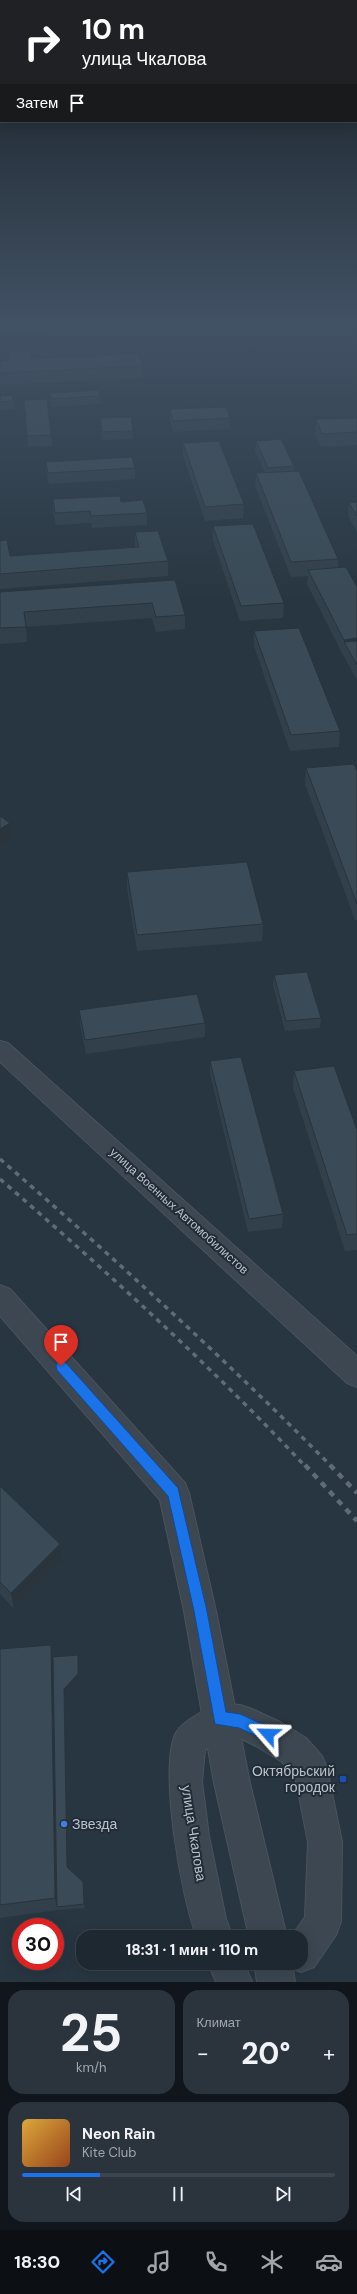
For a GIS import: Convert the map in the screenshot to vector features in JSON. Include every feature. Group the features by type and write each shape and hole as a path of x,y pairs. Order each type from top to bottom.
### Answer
{"street":[{"name":"улица Военных Автомобилистов","path":"4,1059 357,1374"},
{"path":"0,1298 174,1493 200,1611 232,1782 266,1930"},
{"path":"220,1719 240,1721 268,1734 294,1750 310,1768 325,1842 323,1922 308,1944"},
{"name":"улица Чкалова","path":"212,1930 208,1921 192,1836 185,1782 190,1741 220,1719"},
{"path":"229,1970 234,1982"},
{"path":"274,1970 276,1982"},
{"path":"282,1982 290,1970"}],"building":[{"path":"25,417 49,417 51,435 27,436"},
{"path":"131,417 133,431 102,432 100,418"},
{"path":"172,417 230,418 173,421"},
{"path":"357,418 357,432 322,434 316,419"},
{"path":"281,439 294,466 268,468 256,441"},
{"path":"219,441 244,504 205,507 183,443"},
{"path":"132,457 135,468 48,473 46,462"},
{"path":"299,471 338,559 291,562 256,473"},
{"path":"120,496 121,502 143,500 147,513 91,516 90,511 55,513 53,499"},
{"path":"357,502 357,516 349,503"},
{"path":"253,524 284,603 241,606 213,526"},
{"path":"158,531 168,561 0,574 0,541 7,540 10,556 139,547 135,532"},
{"path":"346,567 357,587 357,638 344,640 308,570"},
{"path":"175,580 185,615 156,617 152,603 24,612 26,627 0,628 0,592"},
{"path":"299,628 340,731 291,735 254,631"},
{"path":"357,641 357,665 344,642"},
{"path":"354,764 357,771 357,904 306,768"},
{"path":"0,816 10,823 0,829"},
{"path":"247,862 263,924 137,935 127,872"},
{"path":"307,972 321,1018 286,1021 274,975"},
{"path":"197,994 205,1023 85,1040 79,1010"},
{"path":"241,1057 283,1214 249,1219 210,1061"},
{"path":"334,1066 357,1130 357,1234 347,1235 294,1071"},
{"path":"0,1486 60,1544 11,1593 0,1582"},
{"path":"51,1645 55,1898 0,1905 0,1649"},
{"path":"78,1655 78,1674 64,1689 67,1867 83,1882 84,1904 57,1907 53,1657"}],"railway":[{"path":"0,1159 168,1310 251,1387 330,1465"},
{"path":"0,1179 79,1248 156,1319 232,1391 305,1466"},
{"path":"305,1465 357,1521"},
{"path":"330,1465 357,1493"}],"place":[{"name":"Октябрьский городок","path":"343,1779"},
{"name":"Звезда","path":"64,1824"}],"route":[{"path":"61,1366 174,1493 200,1611 220,1719 240,1721 268,1734"}]}
